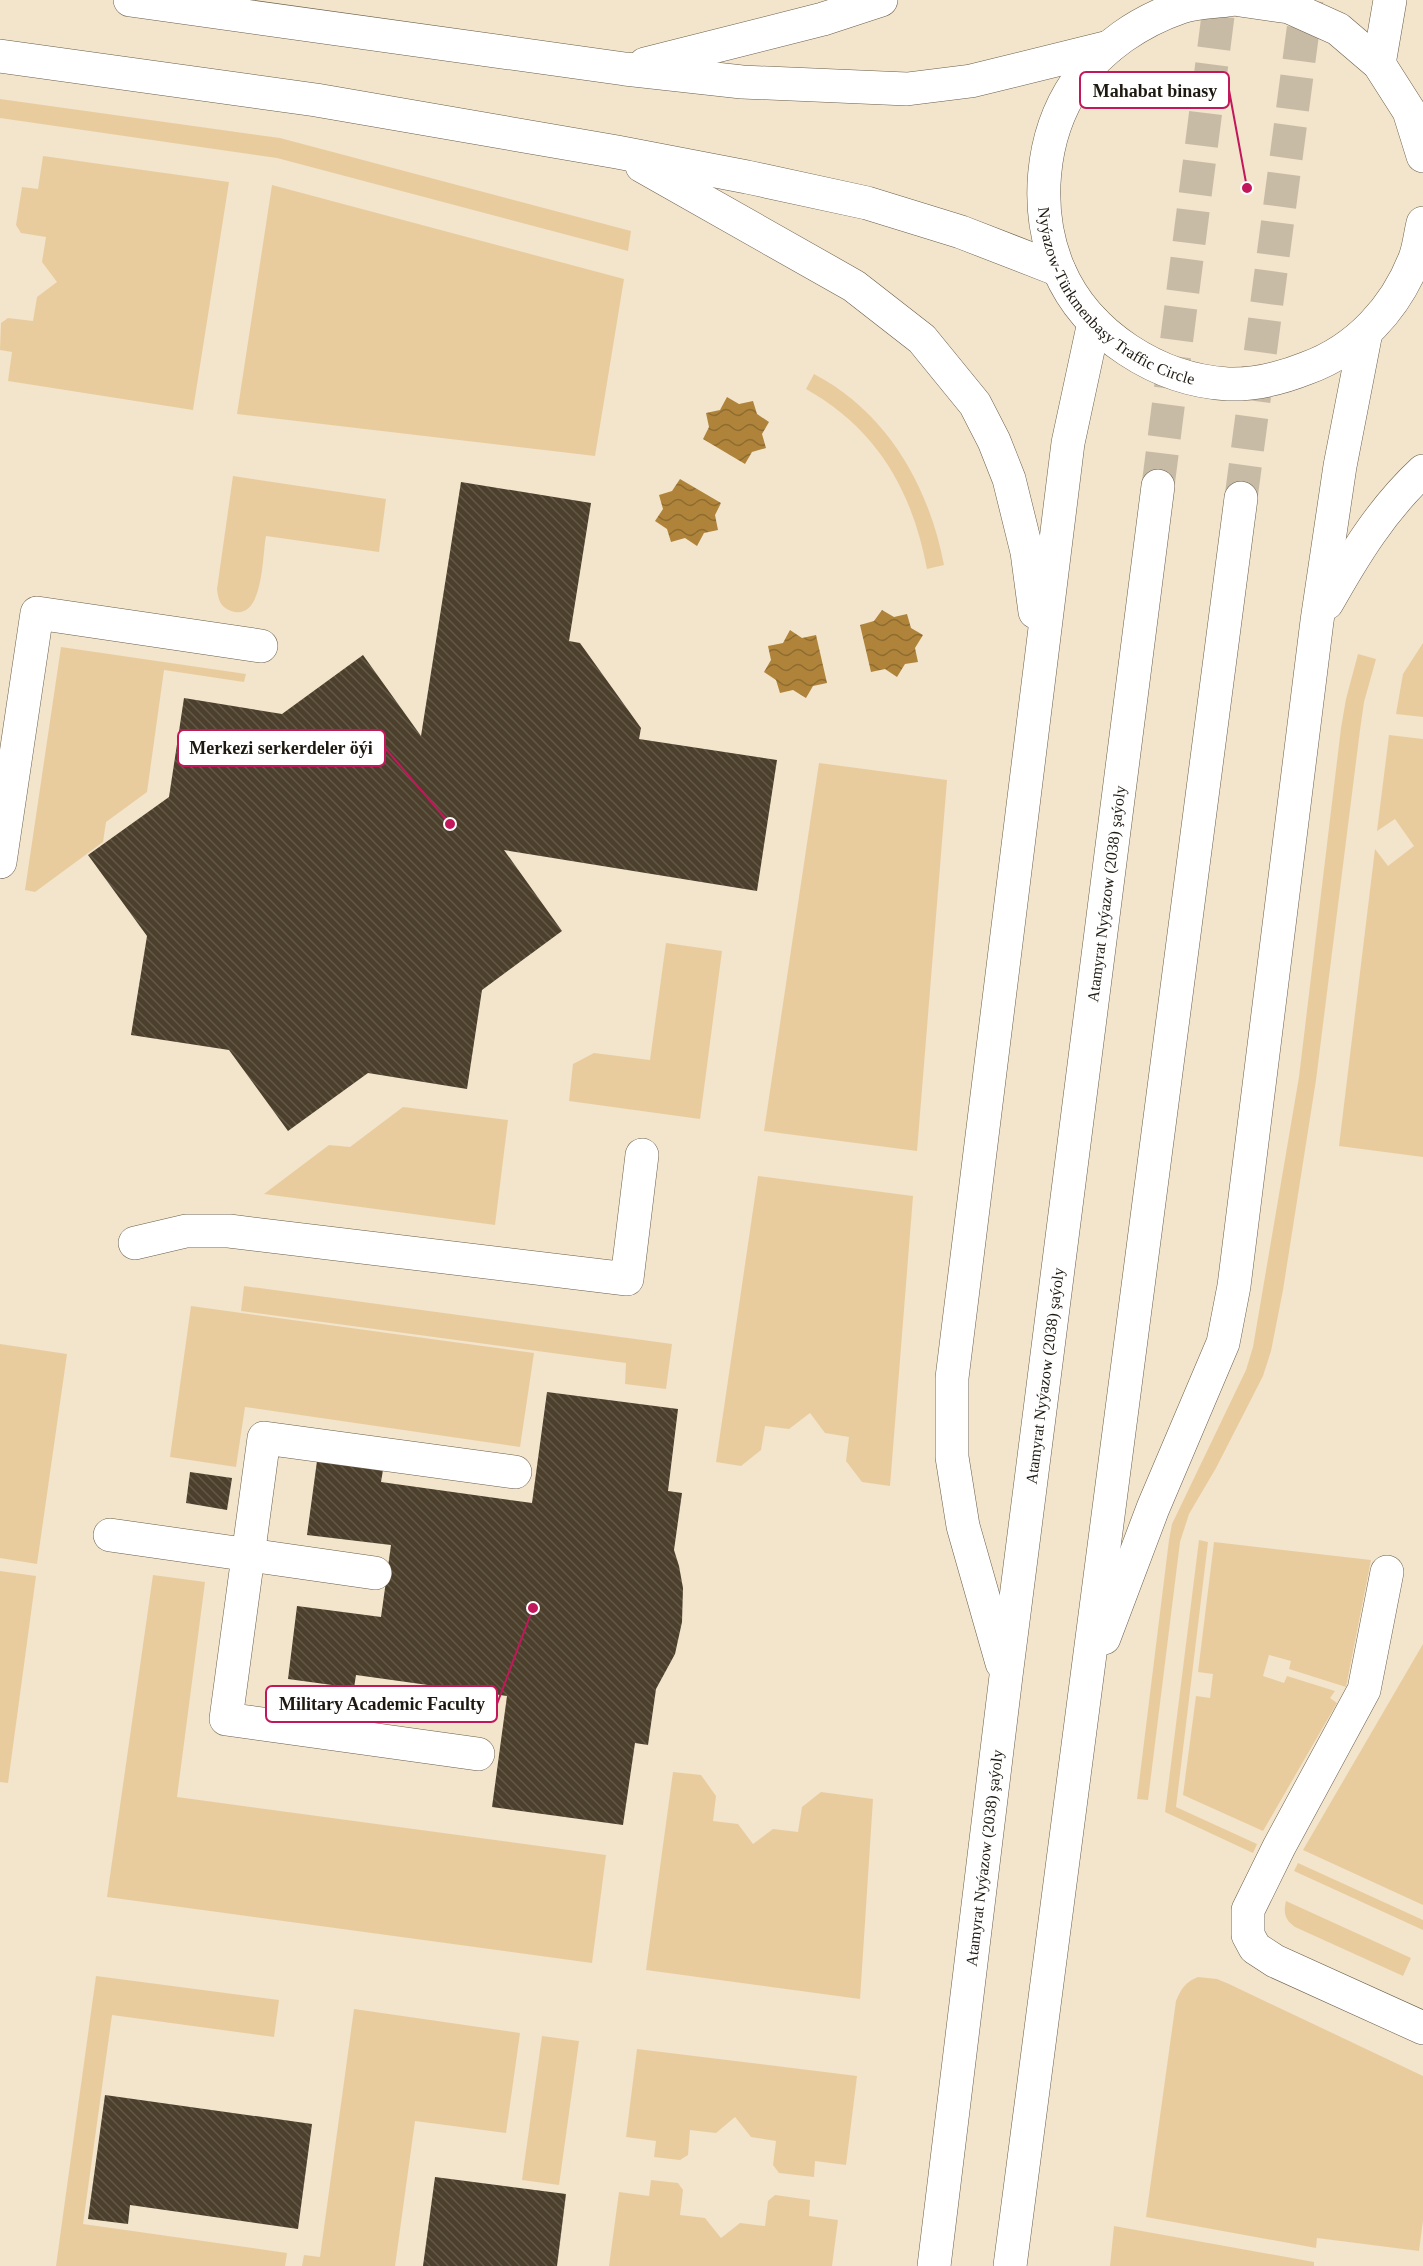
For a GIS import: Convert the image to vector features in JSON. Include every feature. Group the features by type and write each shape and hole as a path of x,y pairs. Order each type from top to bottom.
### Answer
{"main road":[{"path":"130,0 625,69 742,82 908,88 971,81 1124,25"},
{"path":"625,69 823,19 880,0"},
{"name":"Nyýazow-Türkmenbaşy Traffic Circle","path":"1230,0 1182,6 1124,25 1076,83 1054,127 1044,174 1046,223 1059,270 1075,298 1094,322 1133,355 1179,375 1228,384 1278,379 1326,362 1408,301 1423,223"},
{"path":"1240,0 1289,7 1338,29 1379,64 1416,115 1423,156"},
{"path":"1379,64 1390,0"},
{"path":"0,56 316,100 617,152 867,203 962,232 1059,270"},
{"path":"617,152 854,286 922,339 975,404 1009,479 1027,552 1041,656"},
{"path":"1006,1676 963,1526 952,1457 952,1378 1068,443 1094,322"},
{"path":"1084,1694 1153,1508 1223,1343 1234,1286 1317,621 1340,466 1366,332"},
{"path":"1317,621 1354,553 1393,500 1423,471"},
{"name":"Atamyrat Nyýazow (2038) şaýoly","path":"934,2266 1006,1676 1158,486"},
{"path":"1010,2266 1241,498"},
{"path":"0,862 37,613 261,646"},
{"path":"135,1243 186,1231 229,1231 627,1279 642,1155"},
{"path":"478,1754 226,1719 264,1438 515,1472"},
{"path":"110,1535 375,1574"},
{"path":"1387,1572 1364,1690 1271,1862 1248,1910 1248,1935 1255,1948 1275,1961 1422,2025"}],"shaded area":[{"path":"0,99 280,138 631,231 628,251 277,158 0,118"},
{"path":"43,156 229,182 193,410 8,381 12,352 0,350 1,323 8,318 33,321 37,297 57,282 42,262 46,237 21,233 16,225 22,187 38,189"},
{"path":"272,185 624,279 595,456 237,414"},
{"path":"814,374 840,390 863,409 901,454 928,507 944,565 927,569 912,513 888,464 853,423 806,389"},
{"path":"233,476 386,499 379,552 266,536 256,597 250,607 242,612 227,609 220,602 217,589"},
{"path":"1423,643 1423,717 1396,714 1403,674"},
{"path":"61,647 246,674 244,682 164,670 147,792 106,822 103,842 35,892 25,890"},
{"path":"1358,654 1376,659 1364,702 1316,1080 1283,1290 1271,1351 1263,1376 1216,1468 1189,1514 1180,1542 1148,1800 1137,1799 1172,1524 1246,1370 1253,1347 1299,1077 1341,728"},
{"path":"1389,735 1423,739 1423,1157 1339,1146 1375,849 1388,866 1414,846 1395,819 1377,831"},
{"path":"819,763 947,780 917,1151 764,1131"},
{"path":"666,943 722,951 700,1119 569,1101 573,1064 594,1053 650,1060"},
{"path":"403,1107 508,1120 495,1225 264,1194 329,1145 350,1147"},
{"path":"758,1176 913,1196 890,1486 862,1482 846,1461 849,1437 825,1433 810,1413 789,1429 765,1426 761,1450 741,1466 716,1462"},
{"path":"244,1286 672,1344 666,1389 625,1384 626,1363 241,1311"},
{"path":"191,1306 534,1353 520,1447 245,1407 236,1467 170,1457"},
{"path":"0,1344 67,1354 37,1564 0,1558"},
{"path":"1199,1540 1208,1542 1176,1807 1257,1844 1253,1853 1165,1812"},
{"path":"1214,1542 1371,1560 1346,1687 1289,1669 1291,1661 1269,1655 1263,1676 1284,1683 1287,1676 1335,1691 1330,1698 1337,1703 1263,1831 1183,1795 1196,1696 1210,1698 1213,1674 1198,1672"},
{"path":"0,1571 36,1576 8,1783 0,1782"},
{"path":"153,1575 205,1582 177,1797 606,1855 592,1963 107,1897"},
{"path":"1423,1644 1423,1905 1303,1850"},
{"path":"673,1772 701,1775 716,1796 713,1821 738,1824 753,1844 773,1829 798,1832 802,1807 821,1792 873,1799 860,1999 646,1970"},
{"path":"1298,1863 1423,1920 1423,1930 1294,1871"},
{"path":"1286,1901 1411,1958 1403,1976 1295,1927 1286,1916"},
{"path":"96,1976 279,2000 274,2037 112,2015 83,2224 287,2253 285,2266 56,2266"},
{"path":"1198,1977 1217,1979 1229,1984 1423,2076 1423,2220 1419,2251 1317,2238 1316,2248 1146,2217 1176,2001 1184,1986"},
{"path":"354,2009 520,2033 506,2133 415,2121 395,2266 302,2266 304,2255 320,2257"},
{"path":"542,2036 579,2041 559,2185 522,2180"},
{"path":"637,2049 857,2076 846,2165 815,2161 814,2177 779,2173 773,2165 776,2141 751,2137 735,2117 716,2133 690,2130 688,2155 680,2160 654,2157 656,2141 626,2137"},
{"path":"651,2180 678,2183 683,2190 680,2215 705,2218 721,2238 740,2223 765,2226 768,2201 775,2195 810,2200 809,2216 838,2220 832,2266 609,2266 619,2192 649,2196"},
{"path":"1114,2226 1314,2262 1314,2266 1110,2266"}],"water":[{"path":"727,397 739,404 753,401 757,414 769,422 762,434 766,448 752,452 745,464 703,439 709,427 706,413 720,410"},
{"path":"680,479 721,503 715,515 718,530 704,533 697,546 685,538 671,542 667,529 655,521 663,509 659,495 672,491"},
{"path":"882,610 894,617 907,614 911,628 923,635 915,648 918,662 905,664 897,677 885,669 871,672 860,625 874,621"},
{"path":"790,630 802,638 816,635 827,683 813,686 806,698 793,690 780,693 776,680 764,672 771,660 768,646 783,643"}],"building":[{"path":"461,482 591,503 569,641 580,643 641,728 639,739 777,760 757,891 504,850 562,931 482,990 467,1089 368,1073 288,1131 229,1050 131,1035 147,936 88,855 169,797 184,698 282,714 363,655 421,736"},
{"path":"547,1392 678,1409 668,1491 682,1493 674,1550 683,1588 682,1622 675,1654 656,1689 648,1745 635,1743 623,1825 492,1807 507,1696 356,1675 354,1688 288,1679 297,1606 381,1617 391,1545 307,1535 317,1461 383,1470 381,1482 532,1503"},
{"path":"190,1472 232,1478 227,1510 186,1503"},
{"path":"105,2095 312,2124 298,2229 130,2205 128,2224 88,2219"},
{"path":"435,2177 566,2194 557,2266 423,2266"}],"tunnel":[{"path":"1158,486 1220,0"},
{"path":"1241,498 1307,0"}],"place":[{"name":"Mahabat binasy","path":"1247,188"},
{"name":"Merkezi serkerdeler öýi","path":"450,824"},
{"name":"Military Academic Faculty","path":"533,1608"}]}
